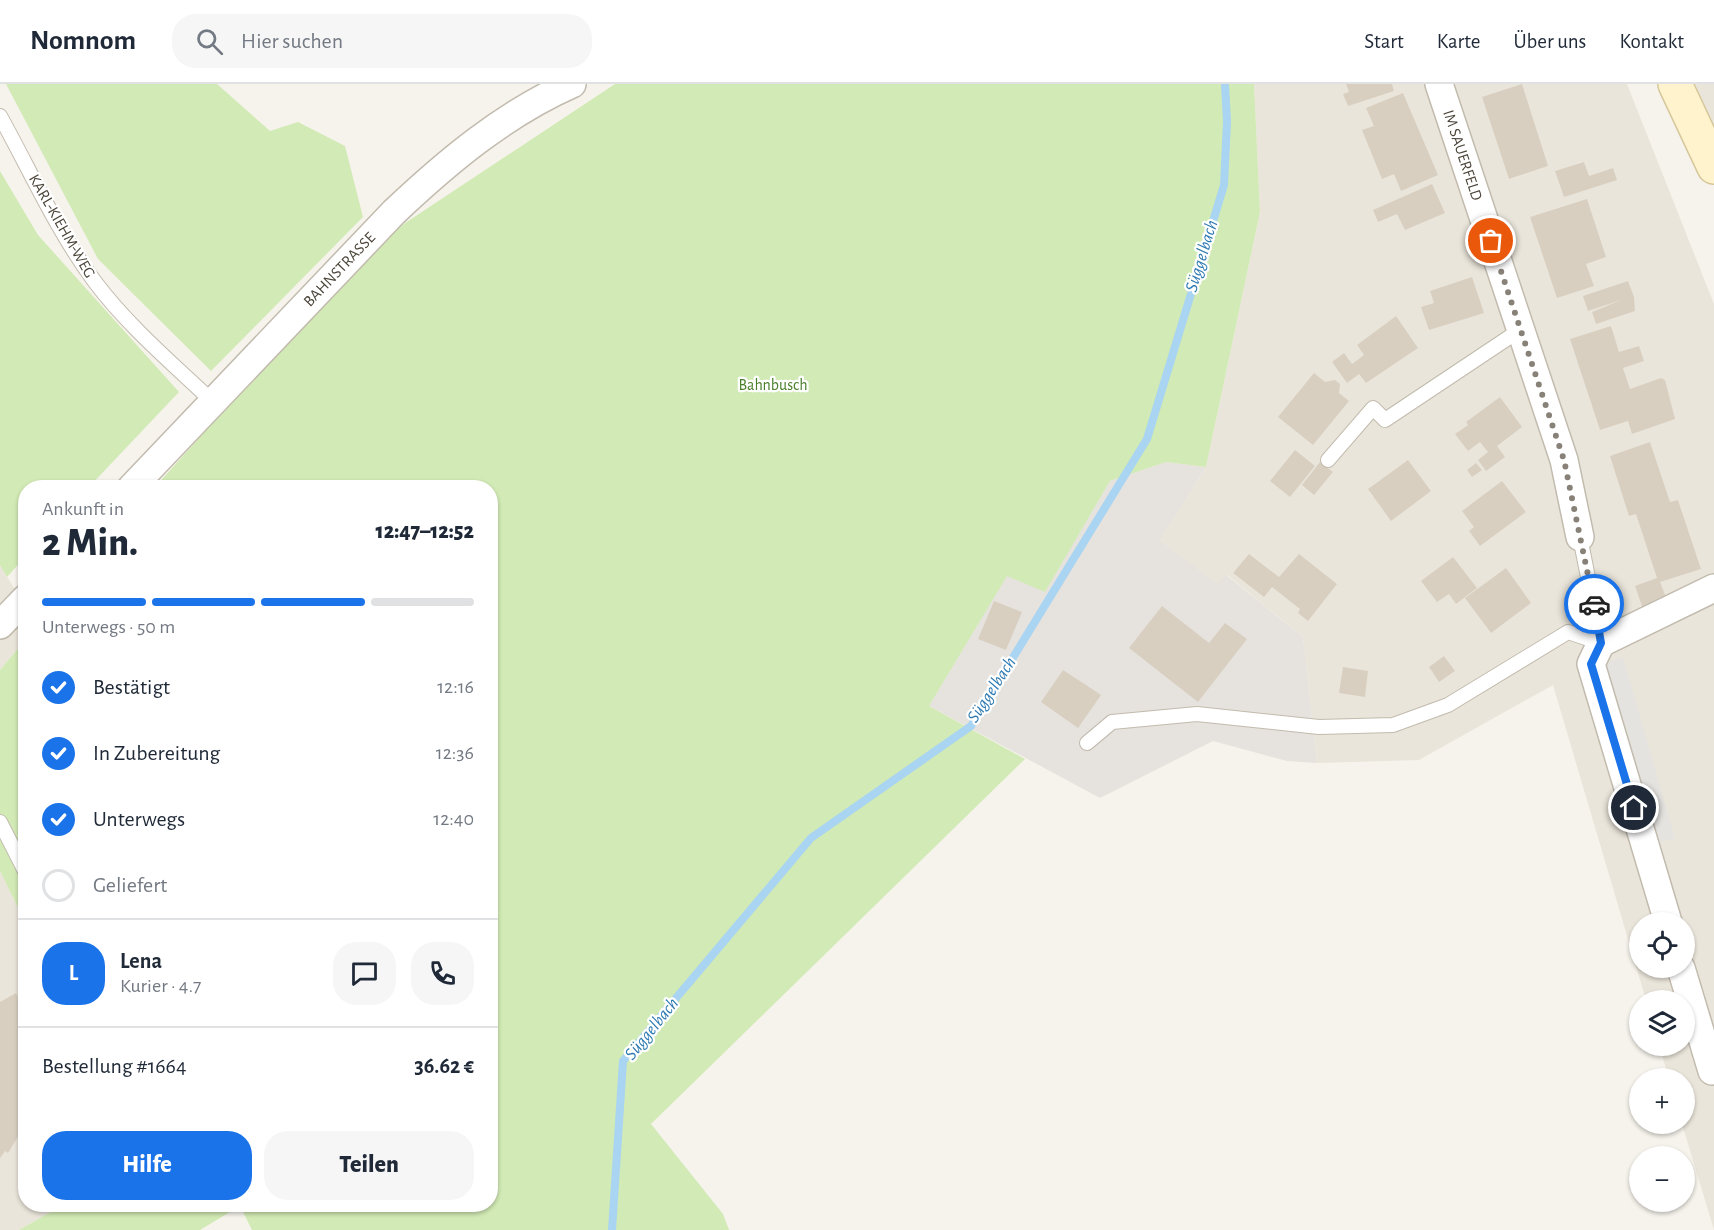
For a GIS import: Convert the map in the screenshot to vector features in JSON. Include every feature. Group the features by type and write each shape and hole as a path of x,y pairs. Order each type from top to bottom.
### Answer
{"main road":[{"path":"1675,84 1714,168"}],"street":[{"name":"BAHNSTRASSE","path":"140,480 394,212 428,180 469,145 572,84"},
{"name":"IM SAUERFELD","path":"1439,84 1564,460 1580,537"},
{"path":"1665,912 1591,664 1601,643 1714,588"},
{"path":"0,625 18,606"},
{"path":"1684,978 1713,1071"}],"lane":[{"name":"KARL-KIEHM-WEG","path":"0,116 73,251 96,284 134,327 213,402"},
{"path":"1328,460 1373,408 1385,420 1520,330"},
{"name":"IM SAUERFELD","path":"1580,537 1601,643"},
{"path":"1087,743 1112,722 1197,714 1319,728 1393,725 1448,705 1568,632 1601,643"},
{"path":"0,822 18,857"}],"shaded area":[{"path":"1254,84 1627,84 1714,304 1714,1230 1695,1167 1695,1146 1689,1146 1685,1134 1695,1134 1695,1068 1666,1068 1662,1056 1695,1056 1695,990 1643,990 1640,978 1695,978 1695,912 1629,912 1629,942 1553,685 1419,760 1317,763 1303,637 1227,575 1217,585 1160,540 1206,467 1260,212"},
{"path":"1695,84 1714,84 1714,125 1706,110"},
{"path":"1166,462 1206,467 1160,540 1217,584 1226,575 1303,637 1317,763 1287,761 1213,741 1100,798 929,706 1007,575 1045,591 1110,481"},
{"path":"0,565 18,595 18,648 0,670"},
{"path":"1623,657 1675,838 1656,843 1603,663"},
{"path":"0,871 18,908 18,1212 51,1212 19,1230 0,1230"}],"green space":[{"path":"6,84 217,84 270,131 298,122 345,146 363,217 211,371 98,259"},
{"name":"Bahnbusch","path":"615,84 1254,84 1260,212 1206,467 1166,462 1110,481 1045,592 1007,576 929,706 1025,759 651,1124 723,1214 729,1230 252,1230 243,1212 498,1212 498,480 161,480 372,245"},
{"path":"0,171 38,235 179,392 96,480 18,480 18,565 7,577 0,565"},
{"path":"18,648 18,908 0,871 0,670"},
{"name":"Bahnbusch","path":"51,1212 230,1212 200,1230 19,1230"}],"building":[{"path":"1346,84 1392,84 1394,91 1348,106 1343,94 1349,92"},
{"path":"1522,84 1548,166 1509,179 1482,97"},
{"path":"1403,93 1438,175 1401,191 1394,174 1382,179 1362,130 1374,126 1366,108"},
{"path":"1584,162 1589,176 1613,168 1617,180 1564,197 1555,171"},
{"path":"1432,184 1445,213 1405,230 1397,214 1378,222 1373,210"},
{"path":"1587,199 1606,257 1586,264 1594,286 1557,298 1530,217"},
{"path":"1472,277 1484,313 1429,330 1421,307 1434,303 1430,291"},
{"path":"1628,281 1634,297 1635,311 1596,324 1592,312 1621,300 1588,311 1583,296"},
{"path":"1396,316 1418,348 1366,383 1359,374 1347,383 1332,362 1344,353 1352,364 1364,355 1357,345"},
{"path":"1611,326 1619,352 1639,346 1644,361 1623,368 1630,389 1661,378 1665,380 1675,419 1632,434 1628,421 1600,430 1570,339"},
{"path":"1314,373 1325,382 1335,380 1340,384 1339,393 1349,401 1313,445 1278,417"},
{"path":"1500,397 1522,427 1497,446 1505,457 1486,471 1478,460 1488,452 1480,442 1468,451 1455,434 1468,425 1466,422"},
{"path":"1650,442 1670,502 1678,500 1701,569 1660,582 1667,600 1644,612 1635,586 1657,578 1636,514 1629,516 1610,456"},
{"path":"1295,450 1315,466 1290,497 1270,481"},
{"path":"1408,460 1431,491 1391,521 1368,489"},
{"path":"1320,462 1333,472 1314,495 1302,485"},
{"path":"1476,463 1482,470 1472,477 1467,470"},
{"path":"1502,481 1526,512 1480,546 1469,531 1474,527 1462,511"},
{"path":"1249,554 1279,577 1299,554 1337,584 1308,621 1298,613 1300,609 1272,587 1264,597 1233,573"},
{"path":"1453,557 1477,588 1456,604 1449,594 1437,602 1421,581"},
{"path":"1506,568 1531,603 1491,633 1465,598"},
{"path":"994,601 1022,612 1006,650 978,639"},
{"path":"1162,606 1209,643 1225,623 1247,639 1198,702 1129,648"},
{"path":"1444,656 1455,671 1439,682 1429,667"},
{"path":"1343,667 1368,671 1365,697 1339,693"},
{"path":"1063,670 1101,695 1078,728 1041,702"},
{"path":"16,993 18,998 18,1137 8,1153 5,1151 0,1158 0,1002"}],"waterway":[{"name":"Süggelbach","path":"612,1230 623,1061 811,838 971,726 1147,439 1224,185 1227,122 1225,84"}],"way so far":[{"path":"1491,241 1564,460 1594,604"}],"route":[{"path":"1594,604 1601,643 1591,664 1634,808"}]}
